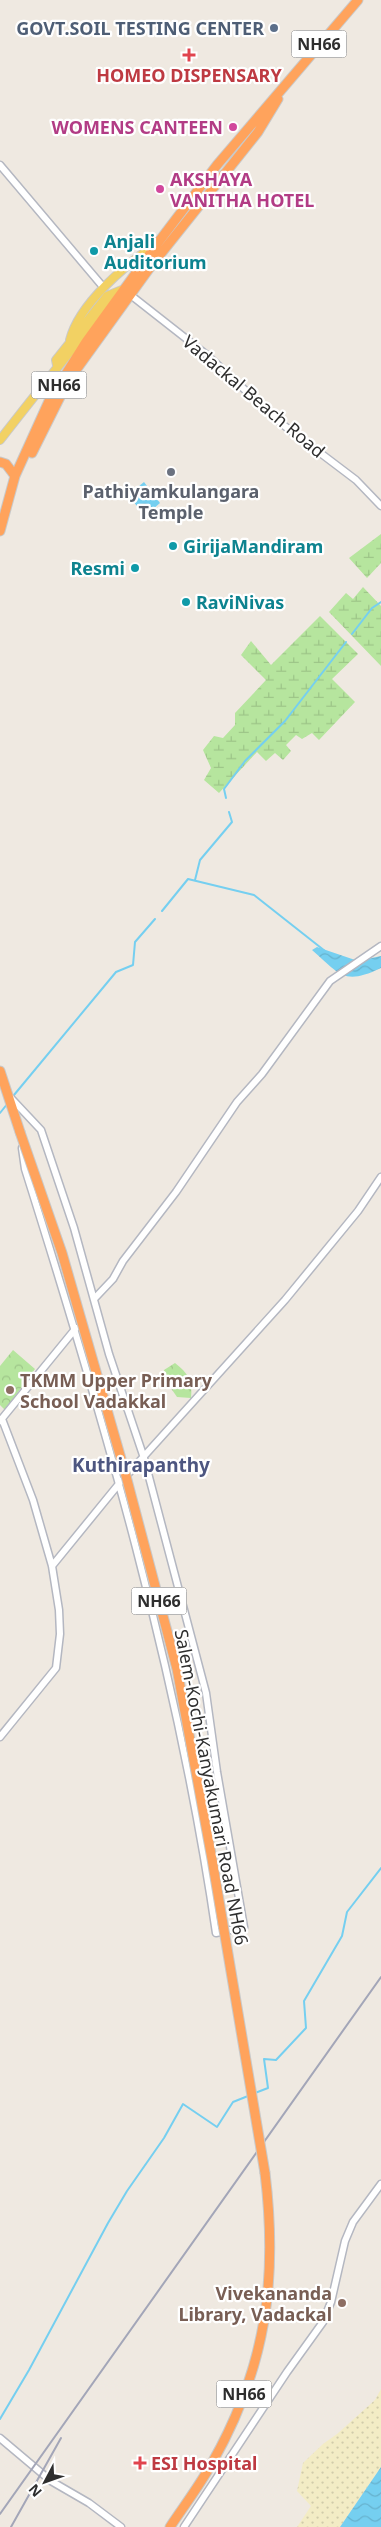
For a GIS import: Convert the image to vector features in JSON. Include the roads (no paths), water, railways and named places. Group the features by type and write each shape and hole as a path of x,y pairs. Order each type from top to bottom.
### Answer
{"highway":[{"name":"NH66","path":"7,504 68,381 157,244 252,122 283,90 324,38 358,0"},
{"name":"NH66","path":"0,531 15,476 49,401 66,374 127,292 258,132 283,90"},
{"path":"0,462 6,464 15,476"},
{"name":"Salem-Kochi-Kanyakumari Road NH66","path":"0,1071 62,1253 126,1476 177,1669 209,1840 265,2173 270,2244 267,2305 262,2340 245,2391 211,2465 170,2527"}],"main road":[{"path":"70,340 77,323 104,288 126,266 157,244"},
{"path":"57,366 56,360 70,340 107,296 127,292"},
{"name":"NH66","path":"0,440 57,366 63,362 78,344 112,300 112,295"}],"street":[{"path":"0,165 104,288"},
{"name":"Vadackal Beach Road","path":"127,292 207,355 282,424 356,480 381,506"},
{"path":"95,1298 113,1279 123,1261 176,1192 236,1102 262,1074 330,981 381,946"},
{"path":"9,1096 41,1130 74,1228 109,1354 144,1458 206,1693 216,1772 244,1927 216,1933 181,1734 135,1537 118,1485 76,1328 25,1169 20,1132"},
{"path":"52,1566 118,1485 285,1300 358,1211 381,1177"},
{"path":"0,1737 56,1668 60,1634 59,1610 52,1566 33,1500 1,1420 76,1328"},
{"path":"184,2527 281,2380 323,2322 350,2228 381,2184"},
{"path":"0,2438 51,2481 89,2504 121,2527"}],"water":[{"path":"144,482 160,503 145,516 128,495"},
{"path":"317,947 358,961 381,956 381,968 358,976 350,977 343,975 312,950"},
{"path":"381,2467 381,2527 340,2527"}],"waterway":[{"path":"352,634 372,608 381,602"},
{"path":"226,798 224,789 245,761 285,721 346,642"},
{"path":"195,880 200,860 232,822 229,812"},
{"path":"162,911 188,879 254,895 325,951"},
{"path":"14,1095 116,972 133,965 135,942 155,919"},
{"path":"0,1113 8,1103"},
{"path":"255,2093 268,2088 264,2059 276,2060 306,2028 304,2001 342,1936 347,1912 381,1868"},
{"path":"0,2419 29,2370 108,2223 127,2191 164,2138 183,2104 217,2127 233,2102 248,2096"}],"railway":[{"path":"0,2514 381,1977"},
{"path":"11,2527 61,2438"}],"place":[{"name":"GOVT.SOIL TESTING CENTER","path":"274,28"},
{"name":"HOMEO DISPENSARY","path":"189,55"},
{"name":"WOMENS CANTEEN","path":"233,127"},
{"name":"AKSHAYA VANITHA HOTEL","path":"160,189"},
{"name":"Anjali Auditorium","path":"94,251"},
{"name":"Pathiyamkulangara Temple","path":"171,472"},
{"name":"GirijaMandiram","path":"173,546"},
{"name":"Resmi","path":"135,568"},
{"name":"RaviNivas","path":"186,602"},
{"name":"TKMM Upper Primary School Vadakkal","path":"10,1390"},
{"name":"Vivekananda Library, Vadackal","path":"342,2303"},
{"name":"ESI Hospital","path":"140,2463"}],"district":[{"name":"Kuthirapanthy","path":"141,1465"}]}
